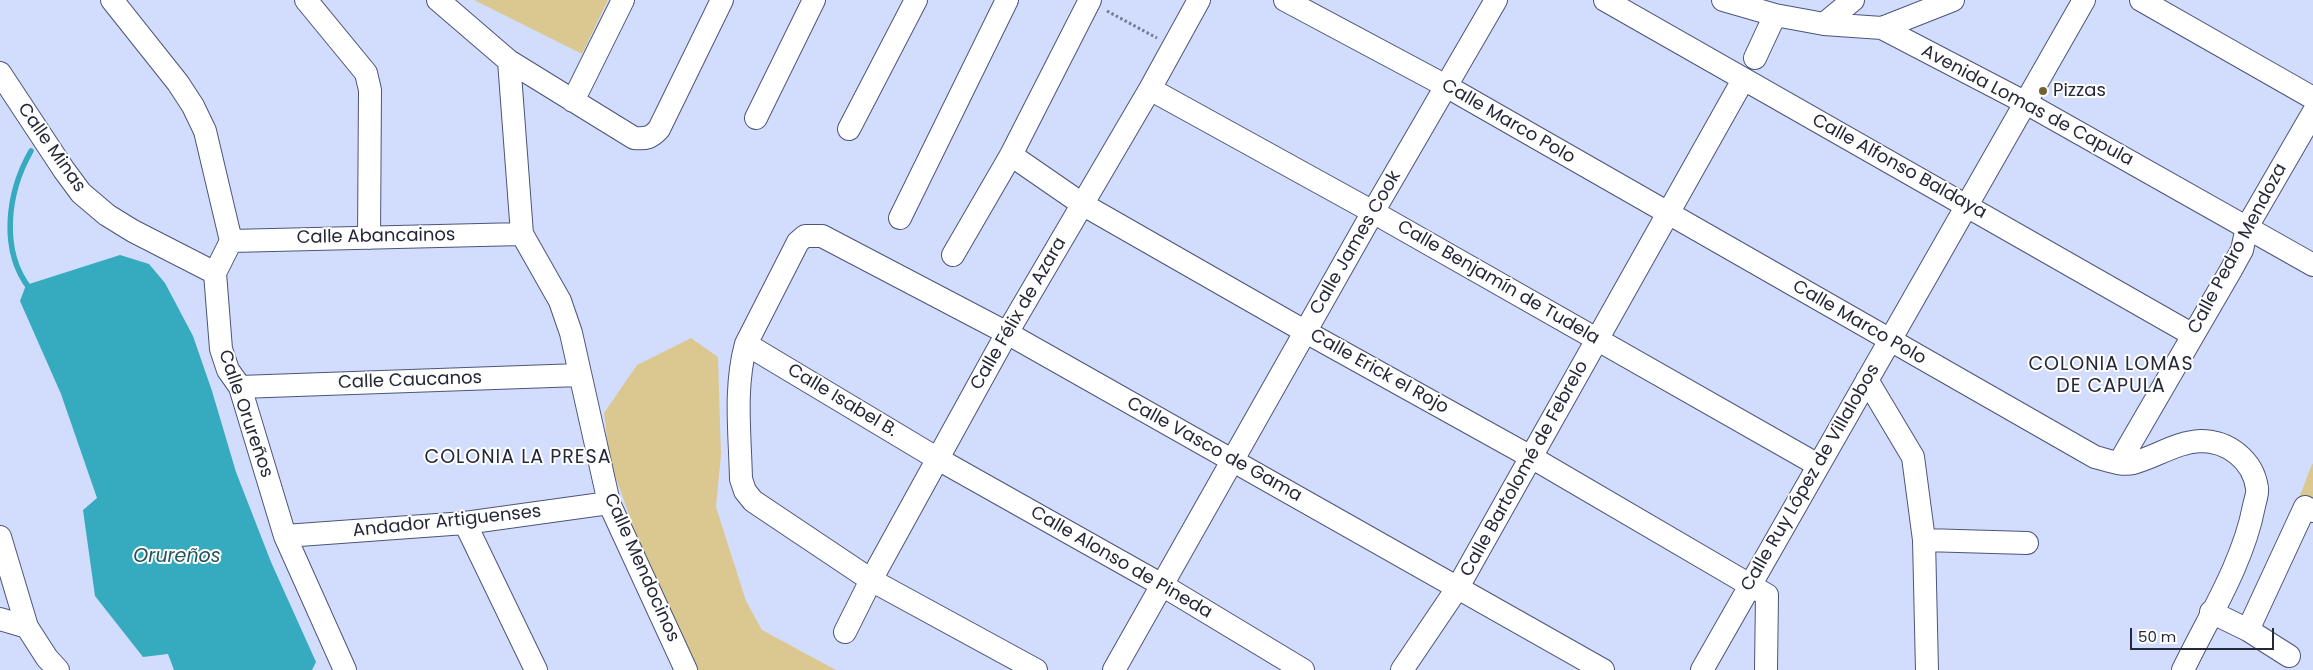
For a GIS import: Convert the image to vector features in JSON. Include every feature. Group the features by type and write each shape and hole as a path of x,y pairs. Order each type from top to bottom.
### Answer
{"street":[{"path":"112,0 178,83 193,106 205,131 231,241 214,273"},
{"path":"306,0 366,73 370,90 369,238"},
{"path":"438,0 509,61 634,138 644,139 653,136 659,129 722,0"},
{"path":"573,101 623,0"},
{"path":"756,118 814,0"},
{"path":"849,129 916,0"},
{"path":"900,218 1007,0"},
{"name":"Calle Félix de Azara","path":"845,632 871,580 1007,333 1150,90 1199,0"},
{"name":"Calle Marco Polo","path":"1285,0 1446,86 2095,457 2118,463 2132,464 2189,441 2210,441 2224,444 2238,454 2249,468 2257,488 2251,521 2240,552 2183,670"},
{"name":"Calle James Cook","path":"1114,670 1234,461 1373,212 1496,0"},
{"name":"Calle Alfonso Baldaya","path":"1605,0 2193,335"},
{"name":"Avenida Lomas de Capula","path":"1723,0 1775,15 1824,24 1882,28 2026,103 2313,265"},
{"path":"1824,24 1853,0"},
{"path":"1882,28 1953,0"},
{"name":"Calle Ruy López de Villalobos","path":"1702,670 2084,0"},
{"path":"2141,0 2313,98"},
{"path":"953,255 1011,155 1088,1"},
{"path":"1755,58 1775,15"},
{"name":"Calle Mendocinos","path":"509,61 522,234 560,301 571,332 609,503 686,670"},
{"name":"Calle Minas","path":"0,73 81,193 107,214 133,231 214,273"},
{"name":"Calle Bartolomé de Febrelo","path":"1402,670 1458,587 1743,80"},
{"name":"Calle Benjamín de Tudela","path":"1150,90 1373,212 1818,465"},
{"name":"Calle Pedro Mendoza","path":"2118,463 2242,250 2247,227 2313,113"},
{"name":"Calle Erick el Rojo","path":"1011,155 1082,204 1306,332 1531,457 1751,584 1767,595 1766,670"},
{"name":"Calle Abancainos","path":"231,241 522,234"},
{"name":"Calle Vasco de Gama","path":"746,344 798,242 805,236 822,236 1007,333 1603,670"},
{"name":"Calle Orureños","path":"214,273 221,349 228,370 240,387 285,536 345,670"},
{"path":"746,344 738,378 740,479 745,491 753,501 871,580 1036,670"},
{"name":"Calle Isabel B.","path":"746,344 938,459"},
{"name":"Calle Caucanos","path":"240,387 580,374"},
{"path":"1868,380 1912,457 1924,540 1927,670"},
{"name":"Calle Alonso de Pineda","path":"938,459 1162,585 1303,670"},
{"name":"Andador Artiguenses","path":"285,536 465,524 609,503"},
{"path":"2248,630 2309,509"},
{"path":"465,524 536,670"},
{"path":"0,536 27,627 47,658 58,670"},
{"path":"1924,540 2027,542"},
{"path":"2211,612 2248,630 2289,656"},
{"path":"0,619 27,627"}],"path":[{"path":"1088,1 1174,46"}],"shaded area":[{"path":"474,0 608,0 582,54"},
{"path":"691,338 718,357 721,455 716,507 746,601 762,630 836,670 696,670 639,542 610,462 604,413 637,365"},
{"path":"2313,464 2313,504 2299,498"}],"water":[{"name":"Orureños","path":"120,255 149,264 165,283 193,336 212,391 236,472 271,562 316,662 312,670 174,670 168,654 143,657 95,596 83,510 97,498 61,394 20,301 26,285"}],"waterway":[{"path":"30,289 20,274 14,257 10,222 16,185 31,151"}],"place":[{"name":"Pizzas","path":"2043,91"}],"district":[{"name":"COLONIA LOMAS DE CAPULA","path":"2111,376"},
{"name":"COLONIA LA PRESA","path":"518,458"}]}
